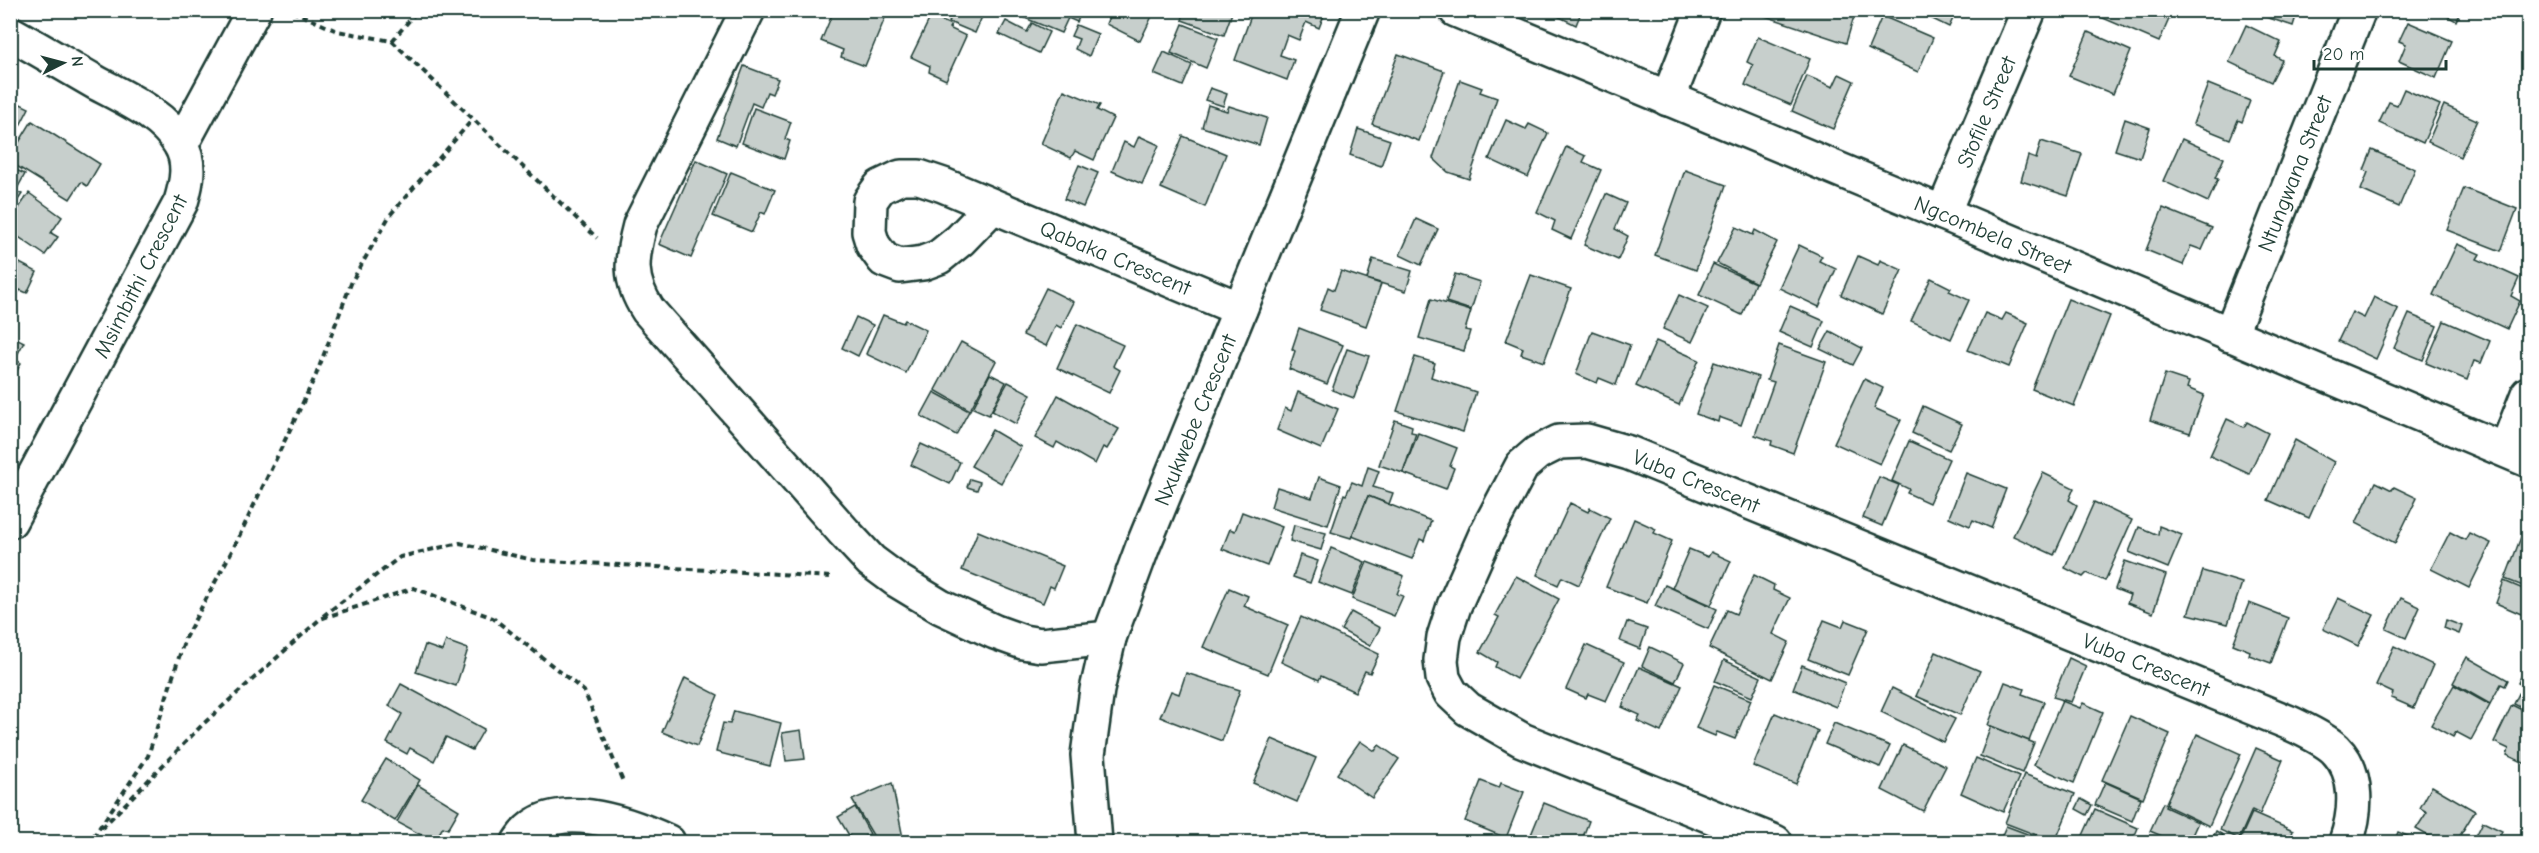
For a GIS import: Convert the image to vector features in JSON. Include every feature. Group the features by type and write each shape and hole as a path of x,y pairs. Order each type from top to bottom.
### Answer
{"street":[{"path":"181,145 254,10"},
{"path":"748,10 639,225 633,250 632,272 637,293 648,310 844,532 871,561 898,582 940,607 1023,642 1041,645 1109,638"},
{"name":"Nxukwebe Crescent","path":"1095,843 1088,755 1097,690 1109,638 1143,546 1363,10"},
{"name":"Ngcombela Street","path":"1456,10 2517,455"},
{"path":"1668,99 1704,10"},
{"name":"Stofile Street","path":"1943,213 2029,10"},
{"name":"Ntungwana Street","path":"2230,335 2359,10"},
{"name":"Msimbithi Crescent","path":"10,33 143,109 169,127 181,145 187,162 187,183 181,202 10,521"},
{"name":"Qabaka Crescent","path":"993,206 1240,309"},
{"path":"2517,455 2529,394"},
{"name":"Vuba Crescent","path":"1775,843 1522,740 1468,709 1451,693 1443,678 1441,660 1444,637 1454,606 1486,534 1522,466 1537,453 1559,442 1587,441 1629,453 2290,723 2335,748 2346,764 2353,785 2354,804 2352,825 2346,843"},
{"path":"519,843 539,823 559,818 587,816 611,820 656,837"}],"path":[{"path":"291,10 337,31 392,41 632,272"},
{"path":"392,41 418,10"},
{"path":"93,837 148,756 185,638 234,547 316,375 352,280 390,215 472,120"},
{"path":"83,843 93,837 203,724 320,619 400,557 460,543 533,560 838,578"},
{"path":"320,619 414,588 493,618 584,691 656,837"}],"building":[{"path":"834,10 865,10 885,18 865,66 841,57 843,50 821,41"},
{"path":"954,10 984,12 975,33 949,22"},
{"path":"1028,10 1082,10 1077,22 1068,18 1061,33 1025,18"},
{"path":"1112,10 1155,10 1140,41 1106,24"},
{"path":"1185,10 1233,10 1224,35 1182,20"},
{"path":"1253,10 1326,10 1319,28 1306,22 1299,40 1287,35 1280,55 1294,60 1287,80 1235,60"},
{"path":"1545,10 1582,10 1576,25"},
{"path":"1767,10 1856,10 1846,43 1765,16"},
{"path":"1914,10 1957,10 1949,27"},
{"path":"2089,10 2173,10 2159,42 2089,12"},
{"path":"2255,10 2298,10 2293,26 2254,13"},
{"path":"2437,10 2461,10 2456,21"},
{"path":"931,16 951,25 949,28 966,36 946,80 929,72 930,66 911,57"},
{"path":"1882,16 1933,38 1918,72 1868,49"},
{"path":"1006,21 1027,32 1032,23 1049,32 1039,53 999,34"},
{"path":"2408,22 2452,41 2436,78 2399,61 2406,44 2399,41"},
{"path":"1183,24 1218,38 1206,68 1171,53"},
{"path":"1076,25 1098,34 1089,56 1075,49 1079,39 1071,36"},
{"path":"2246,25 2281,42 2275,56 2282,60 2271,82 2229,62"},
{"path":"2088,32 2131,51 2113,94 2069,76"},
{"path":"1758,37 1810,59 1791,105 1745,85 1753,65 1747,62"},
{"path":"1164,52 1192,65 1183,86 1154,74"},
{"path":"1398,54 1444,71 1419,141 1372,124"},
{"path":"744,66 778,79 772,94 767,92 761,107 752,103 736,146 717,138"},
{"path":"1839,74 1854,81 1833,129 1792,111 1807,76 1833,87"},
{"path":"1460,80 1482,88 1480,92 1497,98 1469,179 1448,172 1433,158"},
{"path":"2208,84 2250,101 2242,122 2238,120 2230,139 2193,124"},
{"path":"1210,88 1227,94 1223,106 1205,100"},
{"path":"2404,89 2440,105 2423,143 2379,123 2389,102 2397,105"},
{"path":"1064,90 1100,105 1097,110 1113,118 1094,160 1075,151 1071,158 1041,144"},
{"path":"10,99 29,108 12,141 10,140"},
{"path":"1208,105 1227,111 1229,106 1267,118 1259,145 1202,127"},
{"path":"2444,105 2477,120 2460,157 2428,142"},
{"path":"754,108 791,122 785,139 790,141 784,159 742,143"},
{"path":"2125,119 2150,128 2140,158 2115,150"},
{"path":"1506,120 1526,129 1529,124 1548,133 1528,177 1489,159"},
{"path":"32,121 100,164 87,186 81,182 70,199 10,162 10,157"},
{"path":"1358,129 1390,140 1381,166 1350,155"},
{"path":"1139,136 1159,145 1142,184 1112,171 1124,142 1134,147"},
{"path":"1183,136 1226,154 1205,207 1161,188"},
{"path":"2182,139 2224,158 2208,202 2163,181"},
{"path":"2041,141 2082,154 2068,196 2021,181 2028,156 2036,159"},
{"path":"1566,147 1586,156 1583,162 1601,170 1571,239 1552,230 1555,221 1537,212"},
{"path":"2372,150 2415,169 2399,207 2361,190 2368,172 2364,170"},
{"path":"696,160 727,174 691,258 659,244"},
{"path":"1079,165 1098,173 1083,207 1064,199"},
{"path":"16,170 25,174 18,187 10,183"},
{"path":"1685,170 1726,185 1696,270 1655,255"},
{"path":"731,172 775,190 765,214 761,212 752,232 713,216"},
{"path":"2464,188 2517,209 2501,251 2447,230"},
{"path":"10,189 22,194 10,212"},
{"path":"29,193 62,217 51,233 58,237 45,255 10,231 10,221"},
{"path":"1606,194 1626,203 1615,229 1628,236 1618,260 1584,245"},
{"path":"2163,208 2212,228 2202,250 2191,246 2183,265 2146,250"},
{"path":"1416,219 1438,229 1421,265 1400,255"},
{"path":"1736,227 1753,235 1755,230 1777,242 1756,283 1717,263"},
{"path":"2457,244 2480,254 2477,259 2519,278 2511,296 2520,301 2507,329 2433,295"},
{"path":"1799,245 1822,256 1819,261 1836,269 1819,307 1779,288"},
{"path":"1858,256 1878,265 1880,260 1902,270 1882,314 1841,295"},
{"path":"10,258 37,272 27,293 20,290 11,308"},
{"path":"1373,259 1412,271 1406,291 1367,279"},
{"path":"1713,264 1755,283 1742,315 1699,295"},
{"path":"1341,271 1381,284 1366,326 1320,310 1328,287 1334,290"},
{"path":"1455,274 1480,282 1471,310 1446,302"},
{"path":"1531,275 1571,289 1544,362 1521,354 1523,348 1506,341"},
{"path":"1931,278 1951,288 1949,291 1969,300 1951,339 1911,321"},
{"path":"1046,288 1074,302 1061,328 1056,325 1046,346 1023,335"},
{"path":"1679,295 1708,308 1692,342 1663,329"},
{"path":"2374,297 2398,309 2376,359 2338,341 2352,312 2364,318"},
{"path":"1431,299 1471,311 1465,330 1470,331 1464,351 1419,338"},
{"path":"2068,299 2110,316 2074,406 2032,389"},
{"path":"1790,306 1824,321 1813,347 1779,332"},
{"path":"1985,313 2002,320 2006,313 2028,323 2009,367 1968,350"},
{"path":"2409,314 2437,326 2423,360 2394,348"},
{"path":"883,315 903,323 905,320 926,330 906,373 866,354"},
{"path":"856,317 873,325 858,356 842,348"},
{"path":"2444,321 2490,341 2481,363 2474,361 2467,380 2426,363"},
{"path":"1077,324 1123,345 1113,366 1120,370 1109,393 1057,368"},
{"path":"1299,328 1343,345 1327,384 1289,369 1295,351 1292,349"},
{"path":"1592,331 1630,345 1616,385 1599,378 1597,383 1576,374"},
{"path":"1830,331 1862,348 1853,365 1820,349"},
{"path":"10,335 24,342 15,359 21,363 11,382"},
{"path":"1656,341 1699,360 1679,405 1636,386"},
{"path":"961,342 996,361 970,410 935,390"},
{"path":"1779,345 1826,362 1793,453 1771,445 1772,441 1755,435 1774,382 1767,380"},
{"path":"1347,349 1369,356 1354,398 1332,390"},
{"path":"1415,357 1435,363 1431,377 1476,392 1463,432 1397,411"},
{"path":"1714,362 1758,377 1741,425 1719,417 1718,422 1696,414"},
{"path":"990,374 1006,382 989,415 973,408"},
{"path":"2165,374 2189,382 2187,388 2204,395 2190,433 2150,420"},
{"path":"1864,379 1883,388 1874,408 1901,420 1880,464 1834,443"},
{"path":"1008,382 1031,394 1016,424 992,411"},
{"path":"934,392 969,411 956,435 921,416"},
{"path":"1298,392 1338,409 1321,449 1277,430 1285,408 1291,411"},
{"path":"1058,395 1119,429 1107,449 1103,447 1095,464 1057,442 1054,448 1035,438"},
{"path":"1923,406 1962,424 1949,450 1912,433"},
{"path":"2227,419 2244,427 2247,422 2268,433 2249,474 2210,456"},
{"path":"1395,420 1412,426 1411,432 1416,433 1403,473 1379,465"},
{"path":"992,430 1021,447 1001,483 971,466"},
{"path":"1418,433 1457,448 1450,466 1454,468 1446,489 1403,473"},
{"path":"2295,440 2334,462 2309,518 2268,500"},
{"path":"1909,441 1949,459 1929,503 1907,493 1909,489 1892,481"},
{"path":"921,444 960,462 950,484 911,465"},
{"path":"1368,467 1379,471 1373,487 1393,493 1389,504 1368,496 1351,538 1331,532 1344,494 1346,495 1352,482 1362,486"},
{"path":"1966,473 2006,489 1991,528 1973,520 1970,526 1949,517"},
{"path":"2043,473 2074,488 2069,500 2077,505 2054,555 2013,536"},
{"path":"1319,477 1341,485 1328,525 1271,507 1277,487 1312,498"},
{"path":"1879,477 1899,485 1882,526 1863,518"},
{"path":"970,479 980,482 977,490 967,487"},
{"path":"2376,482 2392,490 2394,487 2417,498 2395,543 2356,523"},
{"path":"1368,496 1431,521 1424,541 1420,539 1412,559 1352,536"},
{"path":"2094,502 2132,520 2105,581 2087,573 2083,577 2065,568"},
{"path":"1570,503 1588,512 1590,508 1610,518 1579,585 1562,577 1558,585 1537,575"},
{"path":"1242,512 1282,527 1267,566 1222,549 1230,529 1235,531"},
{"path":"1634,519 1656,529 1654,533 1672,541 1647,603 1606,587"},
{"path":"1294,525 1326,533 1321,550 1290,541"},
{"path":"2159,526 2182,535 2168,568 2129,552 2139,527 2158,535"},
{"path":"978,531 1063,566 1054,588 1050,586 1043,603 962,570"},
{"path":"2450,532 2465,540 2469,533 2491,543 2469,588 2431,569"},
{"path":"2521,537 2528,540 2528,588 2505,579"},
{"path":"1331,548 1365,562 1352,595 1318,582"},
{"path":"1689,549 1708,557 1711,552 1731,561 1711,605 1672,588"},
{"path":"1300,555 1318,561 1310,583 1293,577"},
{"path":"2125,561 2166,575 2153,613 2127,603 2130,595 2115,589"},
{"path":"1367,562 1404,576 1397,594 1403,596 1394,616 1352,599"},
{"path":"2203,571 2242,583 2228,624 2188,614"},
{"path":"1754,575 1774,585 1773,590 1790,598 1773,634 1789,642 1772,679 1709,648 1727,610 1736,614"},
{"path":"1516,576 1559,599 1516,679 1495,667 1497,662 1480,652 1499,617 1495,615"},
{"path":"2504,581 2528,591 2528,617 2496,603"},
{"path":"1665,585 1717,609 1708,629 1655,606"},
{"path":"1229,588 1248,596 1244,606 1288,625 1268,674 1203,647"},
{"path":"2338,598 2374,615 2358,646 2323,629"},
{"path":"2401,598 2420,607 2406,638 2386,629"},
{"path":"2249,603 2288,618 2271,663 2249,655 2250,651 2233,644"},
{"path":"1351,612 1380,628 1370,646 1341,630"},
{"path":"1301,617 1379,654 1370,673 1365,671 1355,692 1321,676 1319,680 1281,662"},
{"path":"1824,620 1842,627 1845,620 1868,629 1848,675 1808,659"},
{"path":"2446,620 2462,626 2459,634 2444,628"},
{"path":"1627,622 1647,629 1640,649 1620,641"},
{"path":"446,641 468,649 456,686 416,672 425,645 442,651"},
{"path":"1586,645 1624,662 1606,701 1588,694 1586,698 1566,689"},
{"path":"2394,646 2433,665 2414,708 2391,698 2393,693 2376,685"},
{"path":"1650,647 1684,663 1675,682 1642,666"},
{"path":"1936,652 1980,671 1960,715 1916,696"},
{"path":"2467,657 2508,680 2505,686 2501,684 2490,704 2453,683"},
{"path":"2069,658 2086,666 2071,702 2053,697"},
{"path":"1724,660 1761,677 1752,697 1715,681"},
{"path":"2528,662 2528,688 2518,683"},
{"path":"1802,665 1845,683 1836,707 1793,689"},
{"path":"1639,667 1682,686 1661,732 1637,721 1640,715 1622,707"},
{"path":"1186,673 1240,690 1222,741 1160,717 1171,691 1179,694"},
{"path":"685,678 718,695 697,746 662,732"},
{"path":"2005,682 2024,689 2022,694 2044,702 2029,741 1988,725"},
{"path":"401,684 484,729 472,750 446,737 434,761 410,748 407,754 387,743 402,714 389,706"},
{"path":"1714,685 1751,700 1735,739 1717,732 1715,736 1696,728"},
{"path":"2454,685 2490,705 2471,740 2456,732 2453,737 2431,725"},
{"path":"2522,687 2528,691 2528,711 2514,704"},
{"path":"1892,688 1955,719 1943,742 1881,712"},
{"path":"2062,701 2080,708 2083,703 2103,712 2074,783 2034,765"},
{"path":"2512,705 2528,713 2528,765 2507,755 2509,749 2494,742"},
{"path":"734,711 781,723 770,766 716,752 723,723 730,724"},
{"path":"1775,713 1818,731 1796,784 1753,766"},
{"path":"2130,716 2170,734 2143,798 2102,780"},
{"path":"1834,723 1890,746 1880,767 1825,744"},
{"path":"1991,726 2034,743 2022,773 1980,756"},
{"path":"801,730 805,759 786,761 782,733"},
{"path":"2197,734 2241,754 2209,826 2167,806 2166,803"},
{"path":"1272,739 1316,758 1297,802 1253,783"},
{"path":"1360,741 1375,751 1379,745 1399,759 1372,798 1337,774"},
{"path":"1903,745 1946,766 1923,811 1882,790"},
{"path":"2256,748 2283,760 2260,814 2252,810 2239,839 2220,830"},
{"path":"1976,758 2019,777 2003,812 1961,793"},
{"path":"386,759 420,780 395,821 361,800"},
{"path":"2024,774 2075,794 2055,842 2005,823"},
{"path":"1481,781 1499,788 1501,783 1524,792 1506,838 1465,821"},
{"path":"2105,782 2141,798 2132,821 2095,805"},
{"path":"892,783 903,838 890,842 871,841 869,836 873,835 852,800"},
{"path":"418,785 459,810 448,829 443,827 434,842 397,822"},
{"path":"2432,786 2475,811 2456,842 2439,842 2416,829 2427,812 2420,808"},
{"path":"2081,799 2092,805 2087,815 2076,809"},
{"path":"1544,803 1589,821 1581,842 1528,842"},
{"path":"2163,803 2166,804 2165,807 2198,822 2189,842 2176,842 2150,831"},
{"path":"855,807 870,834 853,842 838,817"},
{"path":"2095,809 2138,828 2132,842 2080,842"},
{"path":"2252,813 2293,831 2289,842 2239,842"},
{"path":"2483,822 2502,831 2497,842 2473,842"},
{"path":"2006,826 2046,841 2046,842 1999,842"},
{"path":"2216,831 2223,835 2220,842 2212,840"},
{"path":"2398,832 2421,842 2394,842"},
{"path":"929,837 930,842 907,842"}]}
